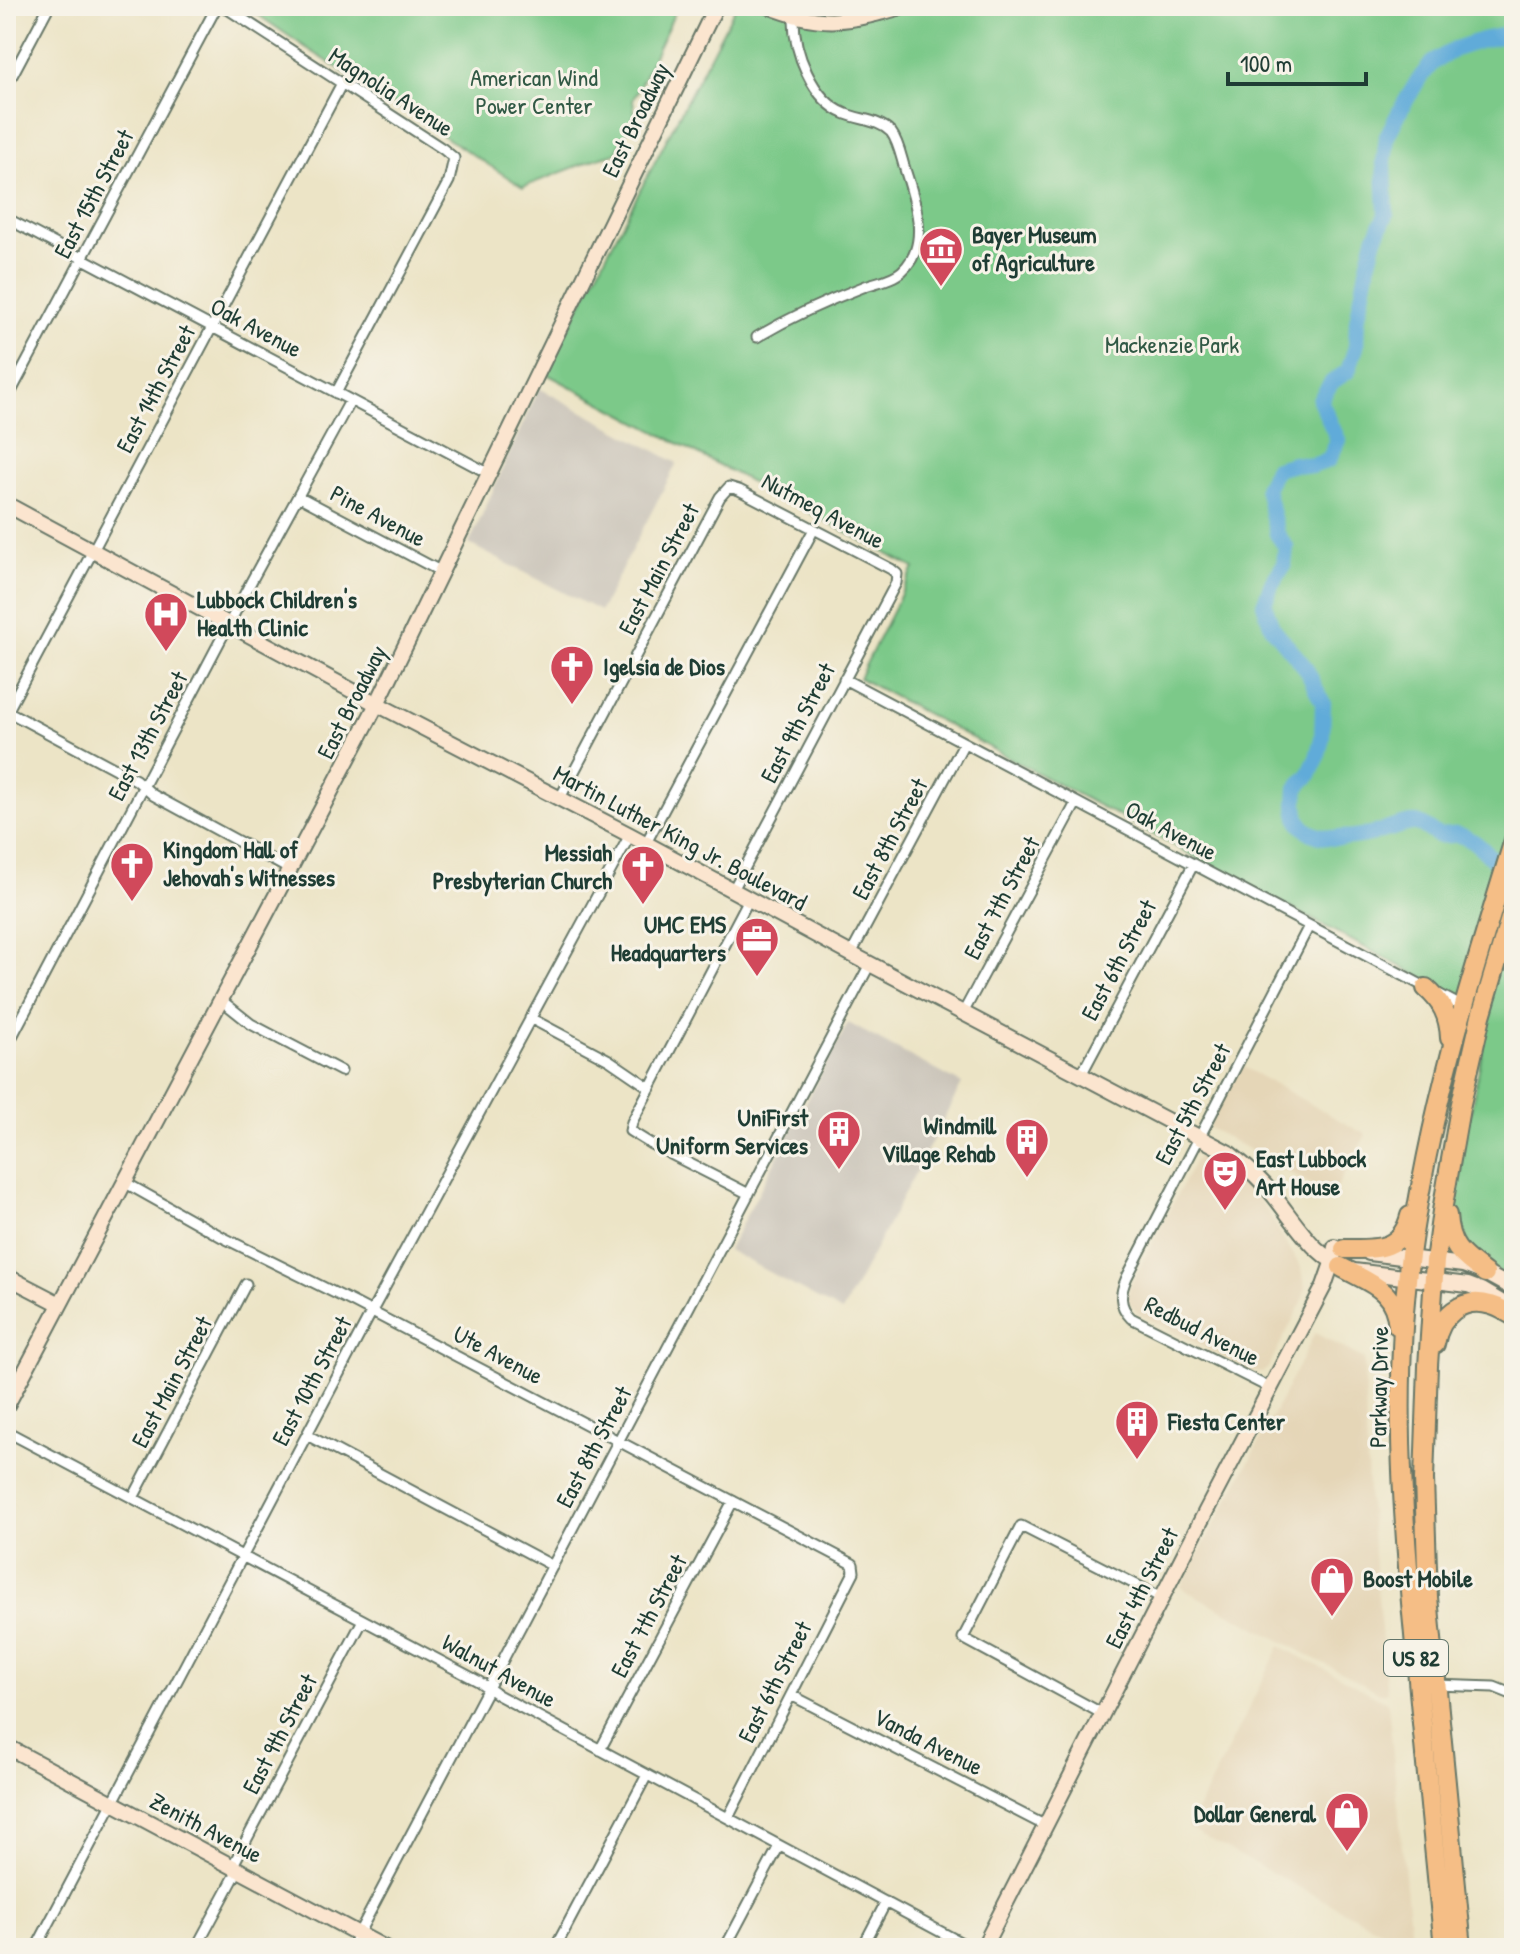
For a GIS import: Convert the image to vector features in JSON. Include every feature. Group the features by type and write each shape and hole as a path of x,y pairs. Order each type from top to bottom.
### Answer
{"highway":[{"name":"Parkway Drive","path":"1462,1948 1402,1493 1402,1368 1409,1257 1429,1140 1462,1007 1514,840"},
{"name":"Parkway Drive","path":"1444,1948 1428,1685 1424,1479 1433,1281 1466,1080 1481,1016 1514,905"},
{"path":"1426,988 1438,998 1445,1011 1449,1025 1448,1057"},
{"path":"1338,1257 1386,1247 1399,1239 1410,1220 1429,1140"},
{"path":"1449,1169 1448,1231 1457,1250 1485,1273"},
{"path":"1338,1257 1378,1286 1393,1302 1398,1316 1402,1368"},
{"path":"1428,1382 1440,1325 1454,1309 1485,1303 1514,1316"}],"main road":[{"name":"East Broadway","path":"6,1407 377,704 716,6"},
{"path":"768,6 794,16 825,22 906,6"},
{"name":"Martin Luther King Jr. Boulevard","path":"6,504 377,704 646,843 1229,1153 1251,1170 1309,1240 1338,1257 1354,1271 1468,1285 1514,1309"},
{"name":"Martin Luther King Jr. Boulevard","path":"1338,1257 1409,1257 1463,1265 1514,1289"},
{"name":"East 4th Street","path":"983,1948 1338,1257"},
{"path":"6,1276 60,1304"},
{"name":"Zenith Avenue","path":"6,1746 385,1948"}],"street":[{"path":"6,87 49,6"},
{"name":"East 15th Street","path":"6,401 217,6"},
{"name":"Magnolia Avenue","path":"223,6 453,157 449,181 336,393"},
{"path":"757,337 790,318 897,275 910,261 918,239 915,199 894,136 883,126 844,114 820,94 799,55 794,16"},
{"name":"East 14th Street","path":"7,712 342,83"},
{"name":"Oak Avenue","path":"6,218 488,473"},
{"name":"East 13th Street","path":"6,1048 350,401"},
{"name":"Nutmeq Avenue","path":"729,487 897,574"},
{"name":"East Main Street","path":"560,798 712,511 729,487"},
{"name":"Pine Avenue","path":"298,496 440,571"},
{"path":"646,843 814,529"},
{"name":"East 9th Street","path":"733,890 896,583 897,574"},
{"name":"Oak Avenue","path":"844,679 1481,1016"},
{"path":"7,712 136,780 153,795 291,870"},
{"name":"East 8th Street","path":"851,954 964,743"},
{"name":"East 7th Street","path":"963,1013 1076,803"},
{"name":"East 10th Street","path":"36,1948 372,1311 630,835"},
{"name":"East 6th Street","path":"1081,1075 1193,865"},
{"path":"749,899 630,1131 749,1194"},
{"name":"East 5th Street","path":"1121,1303 1124,1284 1309,926"},
{"name":"East 8th Street","path":"351,1948 870,964"},
{"path":"221,1000 261,1029 341,1071"},
{"path":"530,1018 609,1060 650,1088"},
{"name":"Ute Avenue","path":"124,1182 222,1237 372,1311 853,1564"},
{"name":"East Main Street","path":"133,1498 246,1284"},
{"name":"Redbud Avenue","path":"1121,1303 1131,1318 1270,1388"},
{"name":"Walnut Avenue","path":"6,1431 971,1948"},
{"path":"307,1435 553,1566"},
{"name":"East 7th Street","path":"600,1750 733,1501"},
{"path":"1103,1714 963,1638 1021,1526 1162,1598"},
{"name":"East 6th Street","path":"728,1818 854,1572 853,1564"},
{"name":"East 9th Street","path":"196,1948 363,1620"},
{"path":"1428,1685 1494,1687 1514,1695"},
{"name":"Vanda Avenue","path":"791,1695 1046,1826"},
{"path":"555,1948 647,1775"},
{"path":"725,1948 779,1846"},
{"path":"862,1948 886,1902"}],"shaded area":[{"path":"539,388 677,463 600,611 469,544"},
{"path":"848,1023 962,1084 842,1312 728,1250"},
{"path":"1242,1066 1366,1135 1332,1196 1208,1127"},
{"path":"1203,1156 1233,1174 1257,1197 1302,1269 1305,1287 1302,1302 1268,1368 1262,1373 1251,1371 1137,1313 1129,1302 1130,1286 1194,1162"},
{"path":"1315,1333 1364,1359 1368,1493 1387,1692 1384,1693 1181,1586"},
{"path":"1280,1646 1388,1704 1412,1947 1188,1828"}],"green space":[{"name":"American Wind Power Center","path":"245,6 678,6 633,100 635,114 616,153 523,187"},
{"name":"Mackenzie Park","path":"736,6 1514,6 1514,1278 1479,1262 1452,1233 1454,1193 1490,1014 859,678 914,568 545,373"}],"waterway":[{"path":"1492,859 1468,838 1438,835 1416,823 1365,835 1329,838 1309,832 1299,821 1297,788 1309,775 1317,758 1322,738 1323,703 1305,667 1272,627 1264,604 1272,583 1284,565 1286,547 1277,534 1266,488 1276,469 1294,464 1312,466 1329,460 1338,440 1320,400 1332,382 1348,371 1356,347 1357,321 1368,265 1375,238 1386,215 1384,162 1387,136 1401,109 1432,63 1455,49 1514,33"}],"place":[{"name":"Bayer Museum of Agriculture","path":"941,288"},
{"name":"Lubbock Children's Health Clinic","path":"166,653"},
{"name":"Igelsia de Dios","path":"572,706"},
{"name":"Kingdom Hall of Jehovah's Witnesses","path":"132,903"},
{"name":"Messiah Presbyterian Church","path":"643,906"},
{"name":"UMC EMS Headquarters","path":"757,978"},
{"name":"UniFirst Uniform Services","path":"839,1171"},
{"name":"Windmill Village Rehab","path":"1027,1179"},
{"name":"East Lubbock Art House","path":"1225,1212"},
{"name":"Fiesta Center","path":"1137,1461"},
{"name":"Boost Mobile","path":"1332,1618"},
{"name":"Dollar General","path":"1347,1853"}]}
